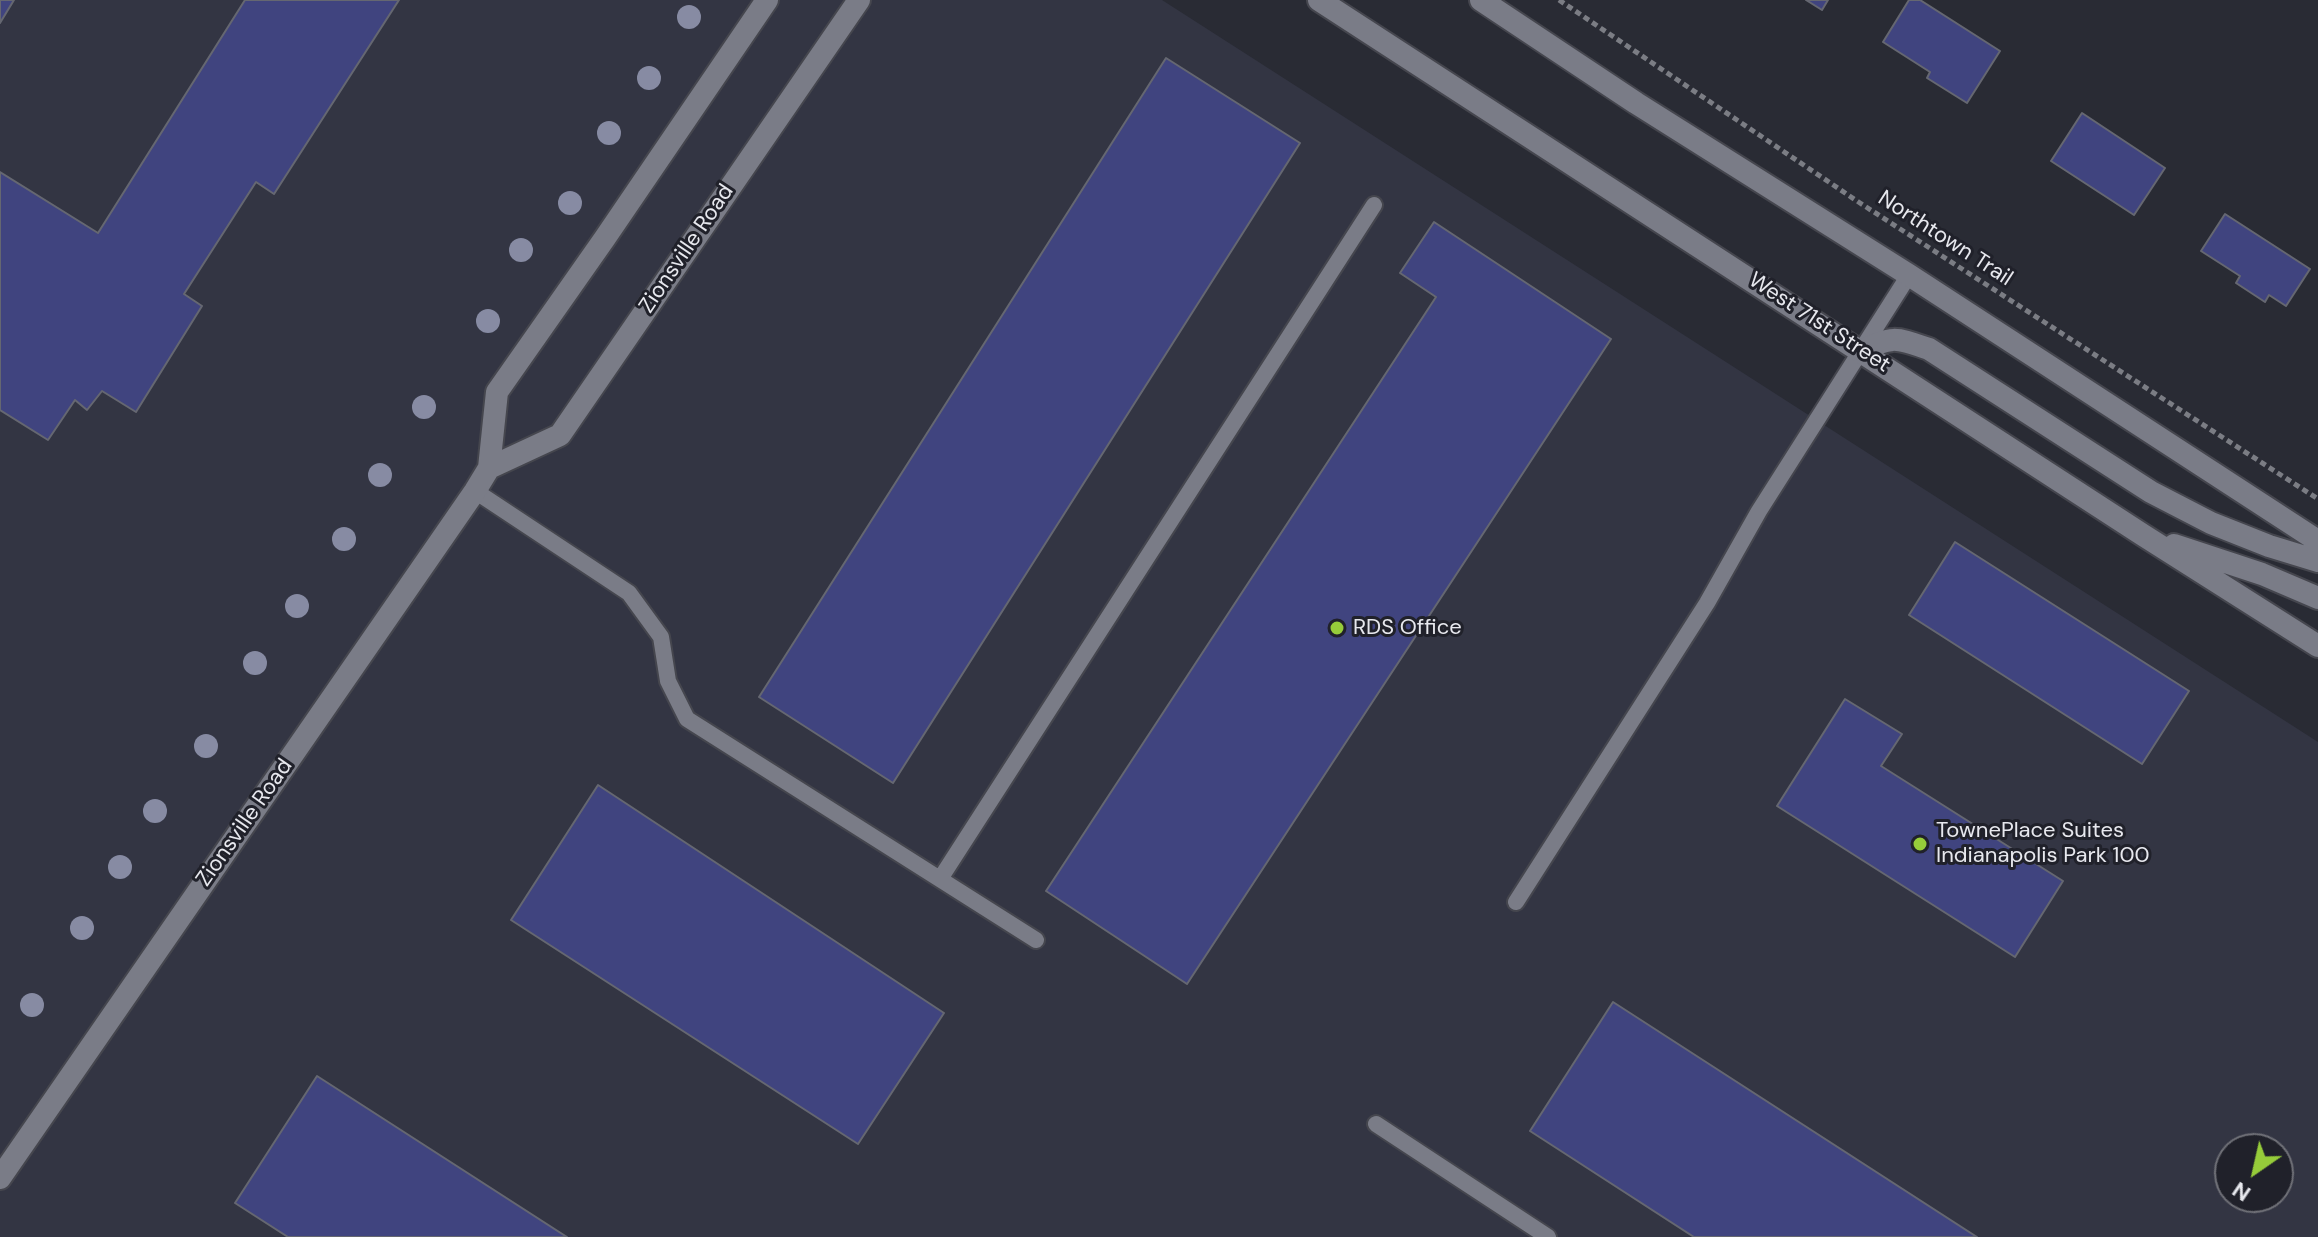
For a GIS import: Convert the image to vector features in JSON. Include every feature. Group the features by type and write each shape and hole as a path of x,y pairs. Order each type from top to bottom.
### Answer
{"main road":[{"name":"Zionsville Road","path":"0,1178 475,491 489,468 497,392 767,0"},
{"name":"Zionsville Road","path":"489,468 560,435 859,0"},
{"name":"West 71st Street","path":"1319,0 2318,646"},
{"path":"1481,0 2318,541"},
{"path":"1861,351 1884,339 1902,340 1929,349 2151,492 2211,523 2318,561"},
{"path":"2143,535 2262,574 2318,598"}],"lane":[{"path":"940,879 1374,205"},
{"path":"1516,902 1707,603 1759,511 1909,275"},
{"path":"475,491 629,593 661,637 668,681 687,719 1036,940"},
{"path":"1376,1124 1548,1237"}],"path":[{"name":"Northtown Trail","path":"1559,0 1860,203 2318,499"}],"shaded area":[{"path":"0,0 1162,0 2318,742 2318,1237 0,1237"}],"building":[{"path":"0,0 14,0 0,23"},
{"path":"245,0 399,0 274,194 256,182 184,294 202,306 136,412 102,391 87,410 75,400 48,440 0,410 0,172 98,233"},
{"path":"1806,0 1828,0 1822,10"},
{"path":"1909,0 1920,0 2000,51 1967,103 1927,78 1930,72 1883,42"},
{"path":"1166,58 1300,143 893,783 759,697"},
{"path":"2082,113 2165,168 2134,215 2051,161"},
{"path":"2225,214 2310,269 2286,306 2269,295 2265,302 2236,283 2240,276 2201,251"},
{"path":"1434,222 1611,339 1187,984 1046,891 1436,297 1400,273"},
{"path":"1955,542 2189,691 2142,764 1909,615"},
{"name":"TownePlace Suites Indianapolis Park 100","path":"1845,699 1902,734 1881,766 2063,881 2015,957 1777,806"},
{"path":"598,785 944,1013 858,1144 511,920"},
{"path":"1613,1002 1977,1237 1694,1237 1530,1131"},
{"path":"317,1076 567,1237 288,1237 235,1203"}],"place":[{"name":"RDS Office","path":"1337,628"},
{"name":"TownePlace Suites Indianapolis Park 100","path":"1920,844"}]}
